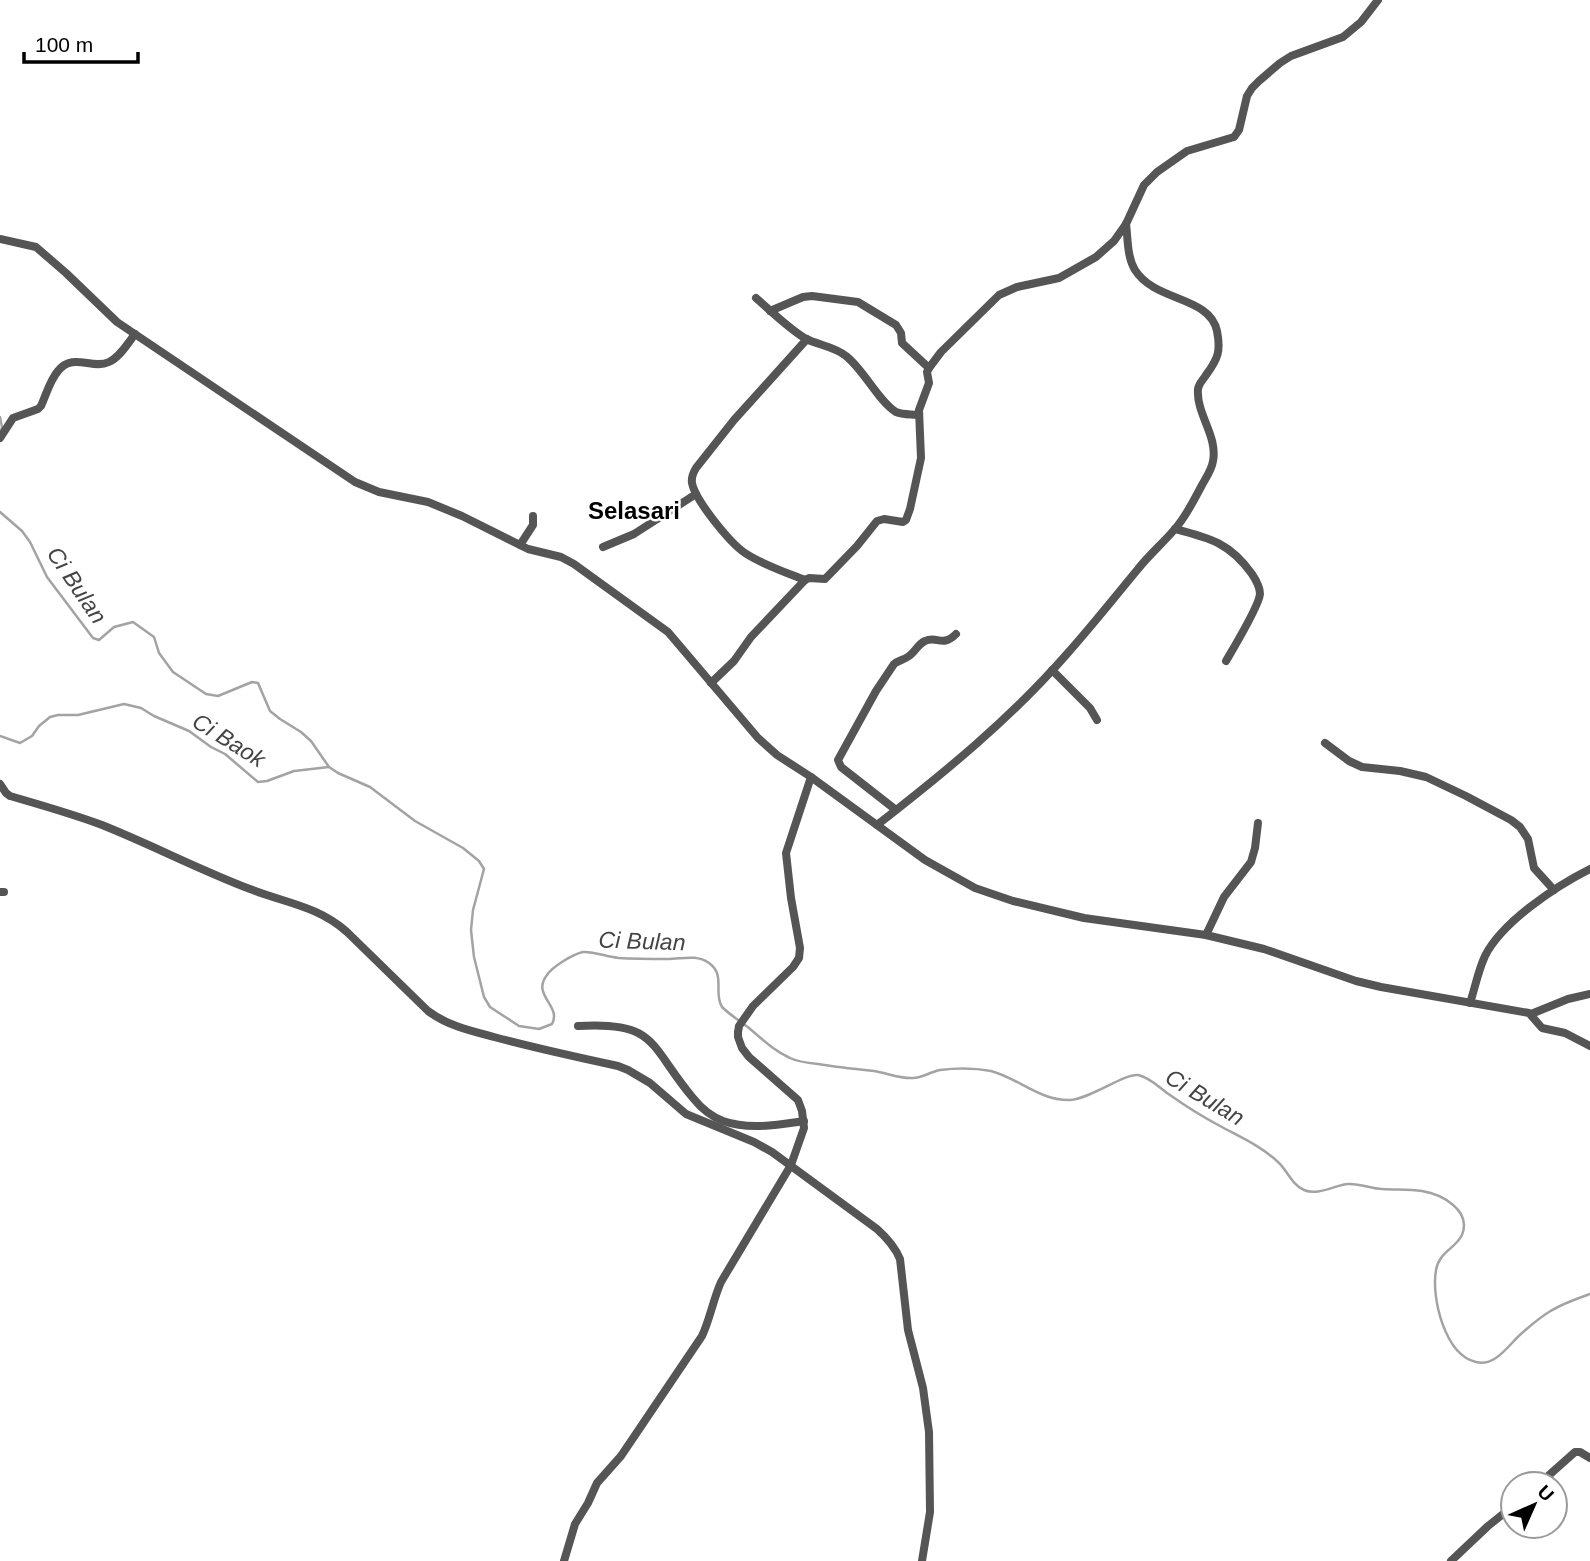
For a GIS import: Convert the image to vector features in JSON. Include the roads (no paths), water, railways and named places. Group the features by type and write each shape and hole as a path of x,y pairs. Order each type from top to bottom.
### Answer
{"street":[{"path":"710,683 734,661 751,637 805,580 825,579 877,521 906,520 911,509 921,458 918,415 920,403 929,383 927,372 941,352 999,295 1017,287 1068,274 1105,249 1126,224 1144,185 1157,172 1187,151 1229,140 1237,134 1247,96 1259,81 1291,56 1333,41 1353,30 1378,0"},
{"path":"877,825 989,733 1052,670 1153,551 1175,529 1192,504 1213,462 1213,449 1198,388 1219,356 1215,322 1202,308 1162,293 1135,271 1130,257 1126,224"},
{"path":"0,239 36,247 117,322 355,482 379,492 428,502 534,551 567,560 596,579 668,632 764,744 777,755 939,870 975,888 1013,901 1084,918 1206,935 1264,949 1356,981 1531,1014 1567,999 1590,994"},
{"path":"770,311 812,296 858,302 896,325 901,332 901,343 929,368"},
{"path":"756,298 807,339 844,354 896,412 918,415"},
{"path":"0,438 13,418 40,407 61,368 75,361 100,365 107,363 114,359 135,334"},
{"path":"805,580 759,561 743,551 724,534 696,494 692,480 696,468 734,420 807,339"},
{"path":"603,547 634,534 696,494"},
{"path":"520,545 533,525 533,516"},
{"path":"1175,529 1219,543 1244,564 1260,589 1258,600 1226,661"},
{"path":"896,810 841,767 838,760 894,664 906,659 927,639 946,641 956,634"},
{"path":"1052,670 1090,708 1097,720"},
{"path":"1325,743 1362,767 1426,777 1511,820 1528,839 1534,868 1554,890"},
{"path":"564,1561 575,1524 597,1483 621,1456 697,1345 721,1282 791,1164 801,1140 804,1121 798,1100 749,1057 738,1037 741,1022 752,1006 799,958 799,938 786,853 811,777"},
{"path":"0,784 3,795 100,824 252,890 322,914 335,921 440,1020 522,1045 628,1070 650,1083 686,1114 760,1145 791,1164 877,1229 888,1239 901,1259 907,1322 923,1388 929,1432 930,1512 922,1561"},
{"path":"1206,935 1224,897 1251,862 1258,824"},
{"path":"1470,1003 1484,959 1497,937 1514,919 1554,890 1590,869"},
{"path":"1531,1014 1542,1028 1567,1034 1590,1046"},
{"path":"578,1026 619,1026 643,1035 657,1047 681,1084 699,1105 724,1121 752,1127 804,1121"},
{"path":"1555,1470 1575,1452 1580,1451 1590,1458"},
{"path":"1451,1561 1499,1517"}],"waterway":[{"name":"Ci Bulan","path":"0,417 1,431"},
{"name":"Ci Bulan","path":"0,512 22,531 47,577 93,638 99,640 114,627 133,622 154,637 159,653 173,672 206,694 218,696 252,682 258,683 270,711 311,741 329,767 370,787 415,821 463,848 479,861 484,869 473,910 471,930 474,957 484,997 490,1007 519,1026 539,1029 552,1024 553,1012 544,995 543,982 553,968 579,953 591,952 625,958 699,959 709,963 717,973 722,1007 773,1048 796,1060 908,1078 946,1069 985,1070 1001,1074 1049,1097 1070,1100 1138,1075 1150,1080 1199,1114 1265,1151 1278,1162 1296,1185 1304,1190 1315,1192 1352,1184 1378,1189 1422,1191 1446,1200 1459,1211 1464,1226 1459,1240 1444,1255 1436,1270 1438,1310 1442,1324 1456,1349 1476,1362 1483,1363 1496,1358 1545,1314 1590,1294"},
{"name":"Ci Baok","path":"0,736 20,743 32,736 50,717 78,715 124,704 141,708 189,731 225,754 258,782 294,771 329,767"}],"district":[{"name":"Selasari","path":"634,510"}]}
